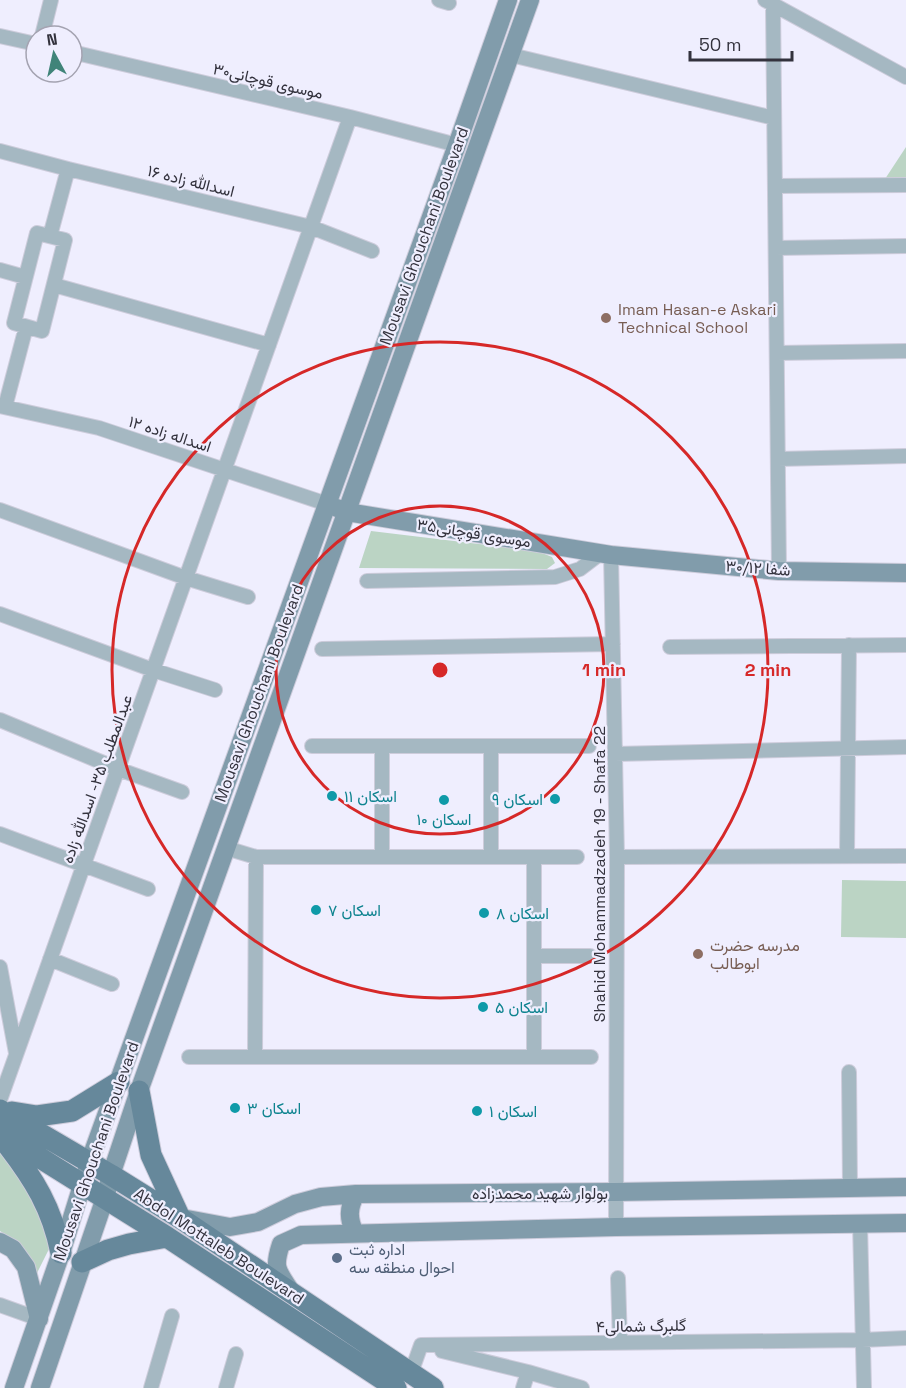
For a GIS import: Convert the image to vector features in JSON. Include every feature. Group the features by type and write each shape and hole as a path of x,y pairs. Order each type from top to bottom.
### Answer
{"main road":[{"path":"0,1110 37,1116 72,1111 119,1082"},
{"path":"139,1091 151,1155 180,1218"},
{"name":"Abdol Mottaleb Boulevard","path":"0,1110 180,1218 434,1388"},
{"path":"0,1135 27,1170 46,1203 57,1231 61,1253"},
{"name":"Abdol Mottaleb Boulevard","path":"0,1135 167,1236 396,1388"},
{"path":"82,1262 108,1250 167,1236"}],"street":[{"path":"45,24 51,0"},
{"name":"Mousavi Ghouchani Boulevard","path":"14,1388 61,1253 89,1163 508,0"},
{"name":"Mousavi Ghouchani Boulevard","path":"40,1388 139,1091 530,0"},
{"path":"769,2 906,77"},
{"path":"769,2 774,118 779,571"},
{"path":"2,35 24,41"},
{"name":"موسوی قوچانی۳۰","path":"84,55 350,117 457,145"},
{"path":"511,55 774,118"},
{"name":"عبدالمطلب ۳۵- اسدالله زاده","path":"0,1100 350,117"},
{"name":"اسدالله زاده ۱۶","path":"0,151 310,227 372,251"},
{"path":"50,236 68,169"},
{"path":"775,186 906,185"},
{"path":"37,233 50,236 65,240 42,331 14,323 37,233"},
{"path":"776,248 906,246"},
{"path":"0,270 26,277"},
{"path":"54,285 269,345"},
{"path":"2,407 26,327"},
{"path":"777,353 906,351"},
{"name":"اسداله زاده ۱۲","path":"2,407 99,428 327,504"},
{"path":"778,459 906,456"},
{"name":"موسوی قوچانی۳۵","path":"327,504 347,512 606,554"},
{"path":"0,510 186,578 248,597"},
{"path":"367,582 555,577 580,569 606,554"},
{"name":"شفا ۳۰/۱۲","path":"606,554 779,571 906,573"},
{"name":"Shahid Mohammadzadeh 19 - Shafa 22","path":"606,554 613,644 617,857 616,1227"},
{"path":"0,614 153,670 215,690"},
{"path":"322,649 613,644"},
{"path":"847,856 849,645"},
{"path":"670,647 906,645"},
{"path":"0,720 118,769 182,792"},
{"path":"312,746 589,746"},
{"path":"382,746 382,857"},
{"path":"491,746 491,857"},
{"path":"615,754 906,747"},
{"path":"0,834 148,889"},
{"path":"226,848 256,857 577,857"},
{"path":"617,857 906,856"},
{"path":"255,1057 256,857"},
{"path":"534,857 534,1057"},
{"path":"534,956 590,956"},
{"path":"50,959 112,984"},
{"path":"0,967 16,1054"},
{"path":"157,977 177,986"},
{"path":"189,1057 591,1057"},
{"path":"849,1072 850,1188"},
{"name":"بولوار شهید محمدزاده","path":"180,1218 230,1227 258,1222 295,1204 321,1197 356,1194 906,1187"},
{"path":"355,1233 349,1218 349,1209 356,1194"},
{"name":"بولوار شهید محمدزاده","path":"292,1294 278,1272 276,1261 281,1244 301,1235 906,1223"},
{"path":"860,1224 864,1388"},
{"path":"0,1242 13,1249 26,1267 39,1319"},
{"path":"618,1278 620,1343"},
{"path":"0,1305 39,1319"},
{"path":"151,1388 172,1316"},
{"name":"گلبرگ شمالی۴","path":"421,1345 906,1338"},
{"path":"411,1373 421,1345 582,1388"},
{"path":"226,1388 236,1354"},
{"path":"523,1388 528,1372"}],"green space":[{"path":"906,147 906,179 885,179"},
{"path":"371,531 537,551 552,557 555,563 547,569 359,568"},
{"path":"842,880 906,881 906,938 841,937"},
{"path":"0,1154 5,1156 47,1220 49,1249 37,1273 22,1249 0,1231"}],"place":[{"name":"Imam Hasan-e Askari Technical School","path":"606,318"},
{"name":"اسکان ۱۱","path":"332,796"},
{"name":"اسکان ۹","path":"555,799"},
{"name":"اسکان ۱۰","path":"444,800"},
{"name":"اسکان ۷","path":"316,910"},
{"name":"اسکان ۸","path":"484,913"},
{"name":"مدرسه حضرت ابوطالب","path":"698,954"},
{"name":"اسکان ۵","path":"483,1007"},
{"name":"اسکان ۳","path":"235,1108"},
{"name":"اسکان ۱","path":"477,1111"},
{"name":"اداره ثبت احوال منطقه سه","path":"337,1258"}]}
